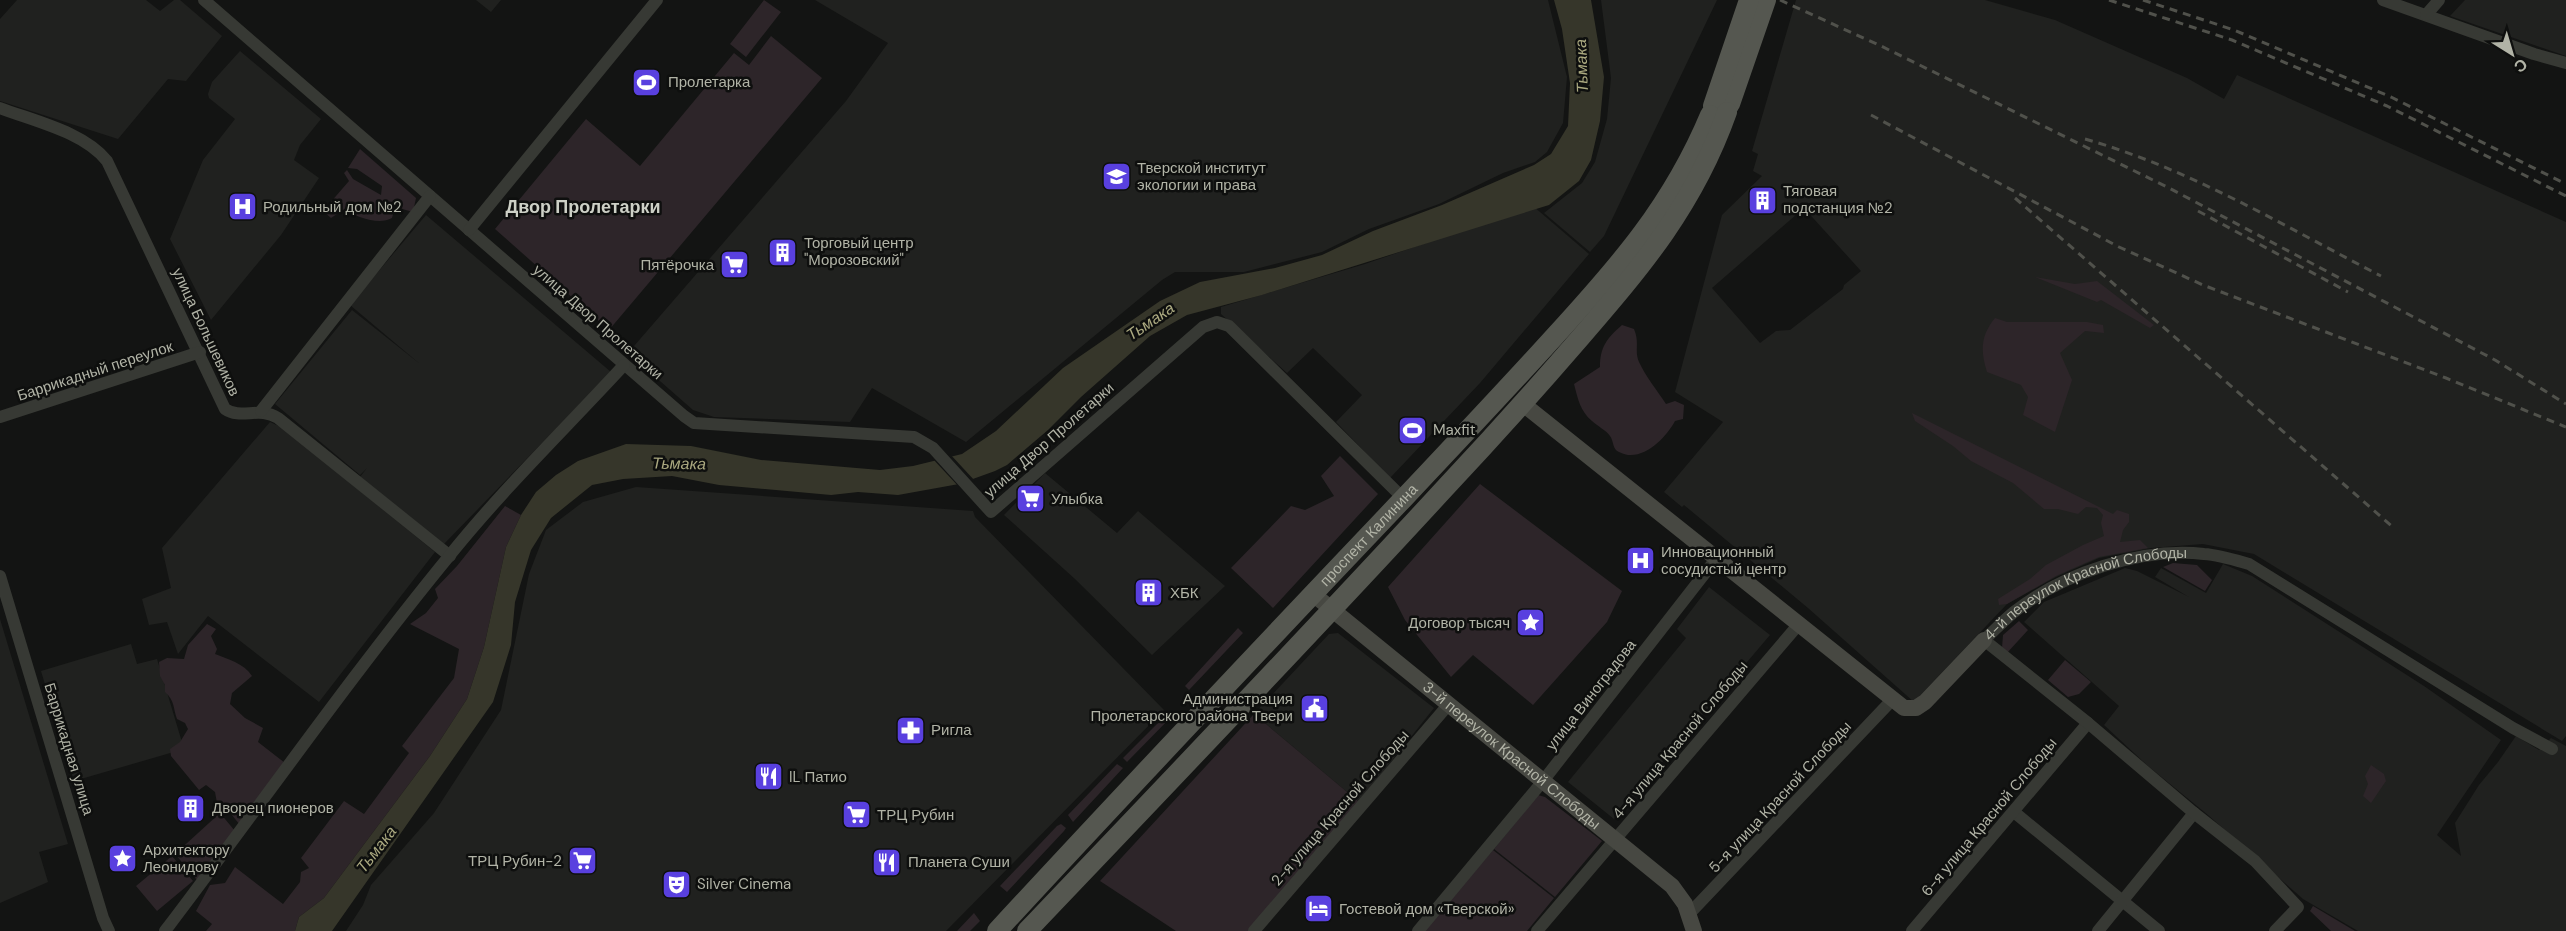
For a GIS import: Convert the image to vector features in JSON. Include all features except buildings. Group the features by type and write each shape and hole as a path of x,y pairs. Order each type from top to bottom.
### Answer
{"main road":[{"name":"проспект Калинина","path":"1027,931 1332,610 1523,404 1661,241 1696,183 1720,109 1749,0"},
{"name":"проспект Калинина","path":"997,931 1192,721 1516,380 1638,242 1675,186 1720,109 1766,0"},
{"path":"1516,380 1515,394 1523,404"},
{"path":"1403,498 1410,511 1410,526"},
{"path":"1192,721 1199,735 1199,749"}],"street":[{"name":"улица Двор Пролетарки","path":"204,0 686,418 698,424 909,436 924,441 935,450 991,512 1185,342 1203,327 1217,322 1229,326 1403,498"},
{"path":"469,230 657,0"},
{"path":"2383,0 2566,63"},
{"path":"2426,15 2439,0"},
{"name":"улица Большевиков","path":"0,108 80,139 104,157 120,185 225,409 236,414 261,411"},
{"path":"430,196 261,411 278,418 450,556"},
{"name":"Баррикадный переулок","path":"0,417 200,352"},
{"path":"165,931 329,711 450,556 501,496 624,364"},
{"name":"4-й переулок Красной Слободы","path":"1523,404 1904,708 1916,708 1923,704 2015,611 2050,588 2102,566 2156,555 2206,554 2249,564 2513,728 2552,749"},
{"name":"улица Виноградова","path":"1418,931 1543,781 1716,559"},
{"name":"Баррикадная улица","path":"0,576 103,918 109,931"},
{"name":"3-й переулок Красной Слободы","path":"1313,594 1672,886 1683,899 1694,931"},
{"name":"4-я улица Красной Слободы","path":"1537,931 1799,624"},
{"path":"1984,640 2255,861 2298,907 2275,931"},
{"name":"5-я улица Красной Слободы","path":"1689,915 1893,699"},
{"name":"2-я улица Красной Слободы","path":"1254,931 1449,704"},
{"name":"6-я улица Красной Слободы","path":"1912,931 2088,723"},
{"path":"2014,812 2158,931"},
{"path":"2098,931 2194,813"}],"shaded area":[{"path":"17,0 146,0 160,11 174,0 180,0 222,36 186,81 168,79 118,139 0,101 0,19"},
{"path":"476,0 501,0 491,12"},
{"path":"764,0 781,12 746,57 730,44"},
{"path":"815,0 1548,0 1567,77 1563,123 1547,152 1535,162 1503,173 1439,204 1369,229 1322,252 1244,272 1175,272 1162,280 966,442 872,388 850,422 714,417 693,410 628,353 846,101 888,43"},
{"path":"1601,0 1717,0 1604,236 1590,252 1544,213 1582,183 1595,162 1607,119 1611,78"},
{"path":"1796,0 1985,0 2055,20 2187,78 2224,99 2237,75 2566,222 2566,736 2562,741 2254,554 2203,544 2151,548 2099,558 2056,577 2007,604 1914,702 1808,608 1684,505 1682,507 1664,492 1723,422 1675,392 1722,215 1762,176 1753,171 1758,154 1752,151","holes":["1804,208 1861,271 1844,285 1843,289 1790,330 1776,331 1760,343 1712,288"]},
{"path":"2465,0 2566,0 2566,56 2450,16"},
{"path":"771,36 822,78 609,330 495,229 586,119 640,166 734,53 749,65"},
{"name":"Родильный дом №2","path":"240,51 321,119 300,145 294,160 319,178 281,235 211,320 170,239 203,160 235,119 209,98 208,94 212,82"},
{"path":"360,149 416,198 413,212 395,207 392,218 380,221 343,210 331,218 323,211 349,181 344,173 347,170 353,179 381,195 382,186 357,169 348,168"},
{"path":"1533,206 1589,254 1480,383 1390,478 1336,422 1362,395 1313,348 1287,373 1221,314 1221,307 1365,264"},
{"path":"426,215 611,372 444,544 360,477 367,468 360,475 275,404 352,310 420,364 350,305"},
{"path":"2035,277 2075,284 2097,281 2154,325 2150,328 2101,300 2097,302"},
{"path":"1995,318 2007,322 2087,322 2103,325 2104,333 2085,331 2060,353 2072,380 2055,432 2023,415 2028,397 2021,385 1987,372 1983,357 1983,343 1990,324"},
{"path":"1622,325 1634,329 1639,362 1666,404 1675,401 1684,405 1683,419 1675,421 1666,435 1652,447 1636,455 1627,455 1615,449 1608,434 1585,413 1574,384 1600,367 1605,343"},
{"path":"1912,413 2113,514 2117,510 2129,514 2129,522 2123,530 2120,542 2140,540 2148,548 2099,557 2056,576 2007,604 1999,605 1998,599 2030,579 2046,565 2104,536 2101,523 2103,515 2097,508 2086,507 2078,514 2058,509 2044,509 2013,483 1971,461 1915,421"},
{"path":"270,422 283,428 435,552 319,702 208,616 178,654 167,622 149,625 142,599 171,588 162,548"},
{"path":"1340,456 1378,494 1273,608 1231,568 1291,506 1305,510 1334,496 1321,476"},
{"path":"1045,473 1117,533 1138,511 1225,586 1152,655 1075,579 1004,515"},
{"path":"1480,484 1622,591 1607,622 1533,705 1473,655 1451,677 1405,620 1388,587"},
{"path":"636,487 973,511 975,517 1164,710 946,931 346,931 363,905 371,885 434,813 501,710 529,574 546,530 583,502"},
{"path":"505,506 521,515 506,547 484,647 467,699 430,756 324,898 299,917 295,931 206,931 212,924 196,911 210,885 225,883 235,867 283,904 300,882 301,872 309,868 301,858 344,801 364,814 409,753 402,746 454,678 459,649 410,624 426,613 438,598 435,589 457,566"},
{"path":"2173,563 2197,565 2212,580 2205,591 2163,567"},
{"path":"2223,564 2252,576 2424,686 2501,740 2437,835 2461,856 2455,823 2479,785 2516,736 2539,750 2551,738 2566,746 2566,931 2358,931 2303,899 2208,815 2148,766 2104,725 2119,706 2024,622 2044,602 2125,568 2137,571 2189,597 2155,577 2161,568 2206,593"},
{"path":"1709,587 1770,635 1614,819 1568,782 1686,638 1677,629"},
{"path":"0,619 68,844 39,852 48,882 0,903"},
{"path":"2019,621 2028,630 2007,653 2002,648 2003,635"},
{"path":"207,624 216,629 211,636 217,649 215,654 240,665 252,676 232,693 230,704 245,718 263,728 258,742 285,763 240,825 227,809 217,803 215,792 206,785 199,790 171,756 170,749 180,742 188,729 185,723 177,719 172,702 165,692 159,662 167,658 184,659 188,645"},
{"path":"1238,628 1243,633 1189,690 1185,686"},
{"path":"1338,633 1434,708 1359,802 1254,714 1329,634"},
{"path":"131,644 137,664 157,659 184,749 74,781 41,671"},
{"path":"2065,660 2091,682 2079,694 2068,697 2048,680"},
{"path":"1174,714 1127,762 1123,758 1157,724"},
{"path":"1254,714 1359,802 1249,931 1176,931 1100,881"},
{"path":"1117,764 1123,768 1073,822 1068,815"},
{"path":"2371,765 2384,774 2386,781 2371,803 2363,796 2368,784 2365,776"},
{"path":"1538,795 1545,797 1602,841 1555,897 1494,849"},
{"path":"220,813 235,831 197,880 175,854"},
{"path":"1061,824 1066,828 1064,831 1007,892 1000,886 1057,826"},
{"path":"1493,850 1554,898 1527,931 1424,931"},
{"path":"172,856 193,881 157,911 136,886"},
{"path":"2313,906 2355,931 2331,931 2310,911"},
{"path":"974,913 980,921 970,931 957,931"}],"water":[{"name":"Тьмака","path":"1554,0 1591,0 1604,77 1600,121 1591,160 1579,181 1549,205 1262,295 1187,315 1150,336 1007,465 959,484 898,495 858,492 831,495 719,485 672,476 623,479 592,485 551,518 531,550 515,602 511,645 493,702 332,931 295,931 299,917 324,898 430,756 467,699 484,647 506,547 521,515 536,492 556,475 578,461 626,444 691,446 761,460 880,470 913,466 962,454 996,431 1063,368 1160,301 1200,282 1275,268 1322,255 1373,231 1442,205 1534,165 1551,154 1568,126 1570,83 1562,29"}],"pier":[{"path":"950,454 975,481 959,487 932,458"}],"railway":[{"path":"1780,0 1881,46 2167,187 2495,360 2566,404"},
{"path":"2109,0 2232,40 2387,106 2566,196"},
{"path":"2143,0 2234,30 2391,97 2566,184"},
{"path":"1871,115 2119,247 2203,285 2446,378 2566,427"},
{"path":"2085,139 2124,151 2199,182 2381,276"},
{"path":"2015,198 2394,528"},
{"path":"2198,211 2348,292"}],"place":[{"name":"Пролетарка","path":"647,82"},
{"name":"Тверской институт экологии и права","path":"1116,177"},
{"name":"Тяговая подстанция №2","path":"1762,200"},
{"name":"Родильный дом №2","path":"242,207"},
{"name":"Торговый центр \"Морозовский\"","path":"783,252"},
{"name":"Пятёрочка","path":"735,265"},
{"name":"Maxfit","path":"1412,430"},
{"name":"Улыбка","path":"1030,499"},
{"name":"Инновационный сосудистый центр","path":"1640,561"},
{"name":"ХБК","path":"1149,593"},
{"name":"Договор тысяч","path":"1531,623"},
{"name":"Администрация Пролетарского района Твери","path":"1314,708"},
{"name":"Ригла","path":"910,730"},
{"name":"IL Патио","path":"768,777"},
{"name":"Дворец пионеров","path":"191,808"},
{"name":"ТРЦ Рубин","path":"856,815"},
{"name":"Архитектору Леонидову","path":"122,859"},
{"name":"ТРЦ Рубин-2","path":"583,861"},
{"name":"Планета Суши","path":"887,862"},
{"name":"Silver Cinema","path":"676,884"},
{"name":"Гостевой дом «Тверской»","path":"1318,909"}],"district":[{"name":"Двор Пролетарки","path":"583,207"}]}
